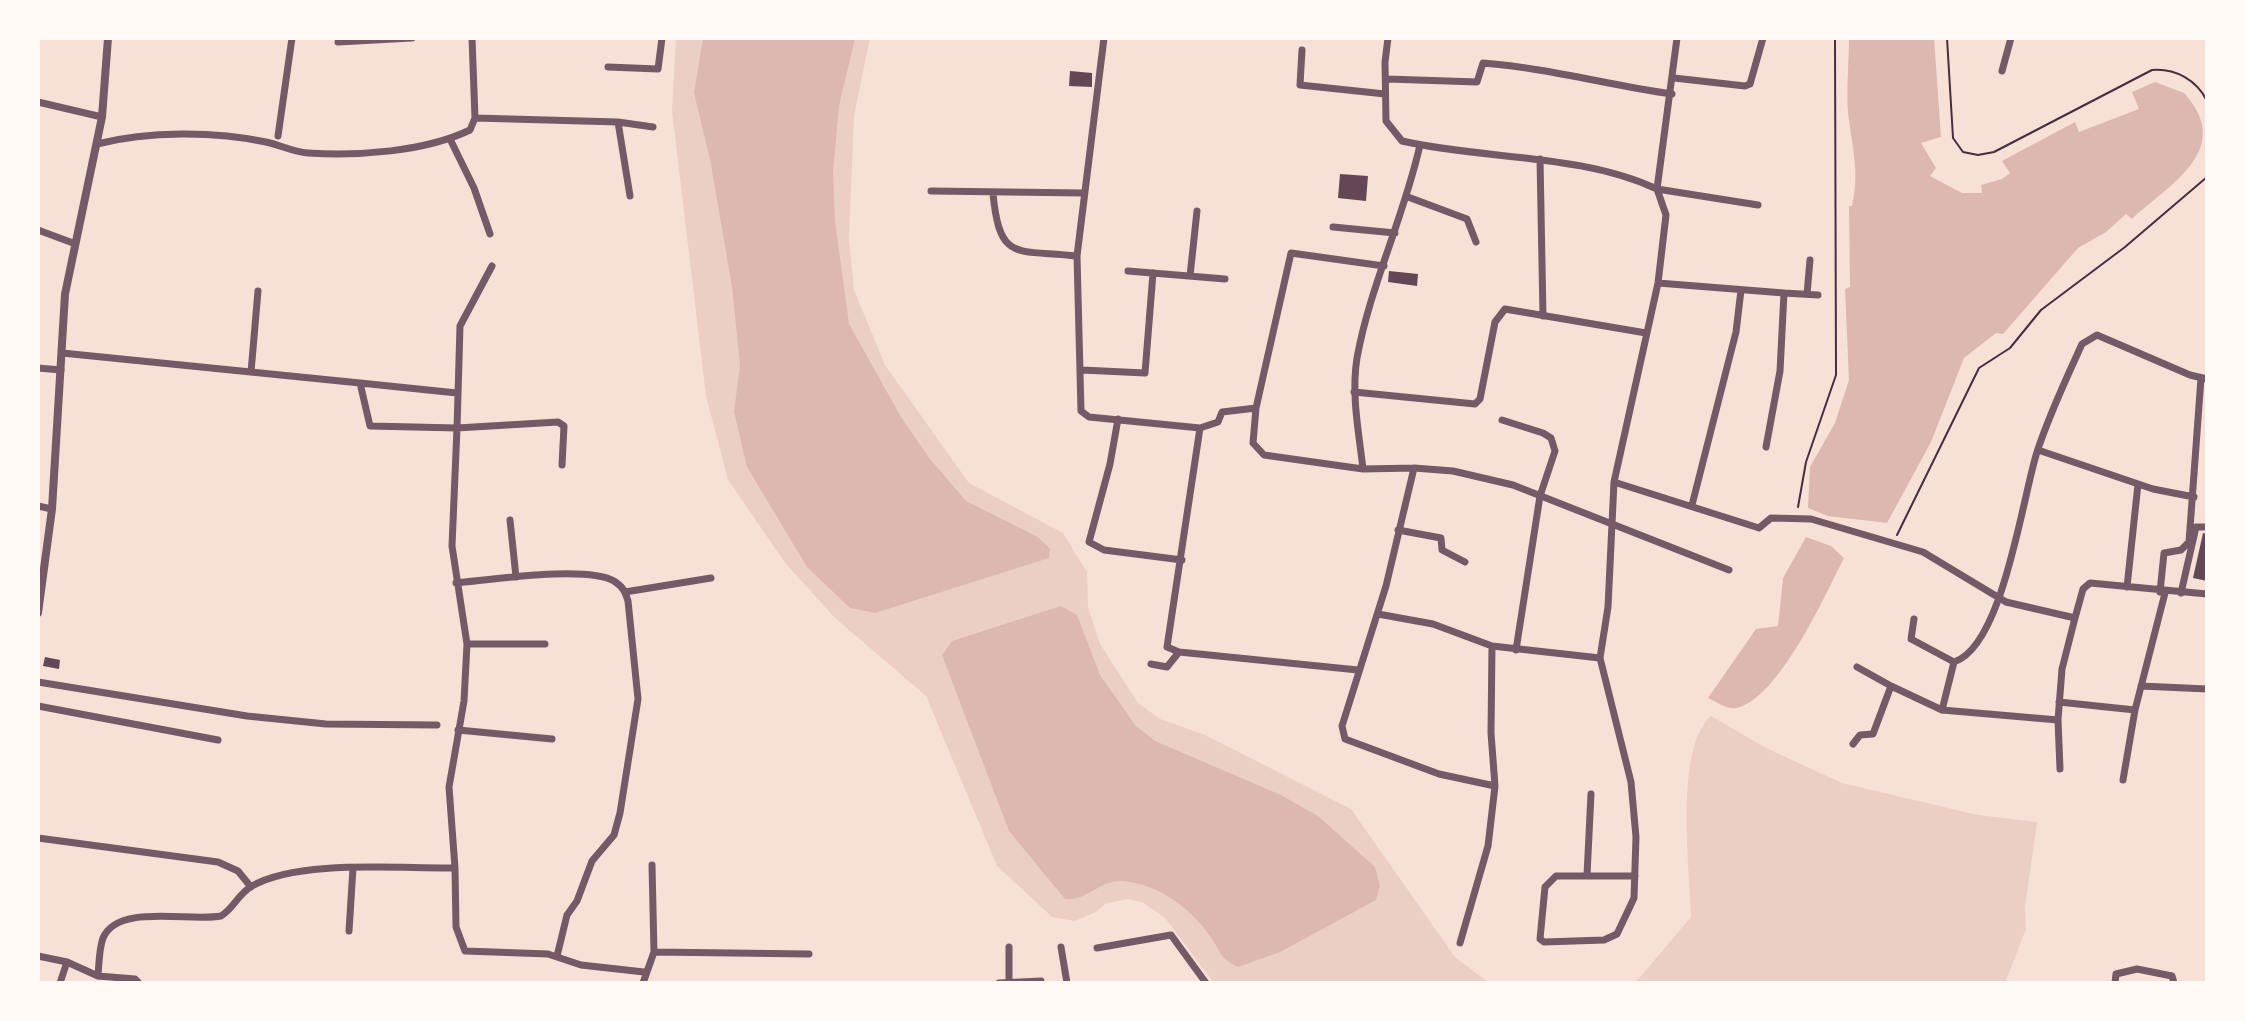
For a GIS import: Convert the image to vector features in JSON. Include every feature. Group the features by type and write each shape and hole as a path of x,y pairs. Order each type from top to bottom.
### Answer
{"street":[{"path":"38,613 52,509 65,294 73,243 102,117 108,38"},
{"path":"278,136 292,38"},
{"path":"338,42 412,38"},
{"path":"97,144 131,137 232,137 308,153 364,151 450,139 470,130 475,118 472,38"},
{"path":"608,67 658,69 662,38"},
{"path":"1104,38 1077,256 1083,415 1200,428 1218,422 1222,412 1256,408"},
{"path":"1388,38 1385,62 1386,121 1402,141 1540,159 1641,182 1657,189 1758,205"},
{"path":"1635,876 1556,876 1545,887 1539,932 1544,942 1604,940 1617,934 1634,898 1635,876 1631,782 1600,658 1608,607 1614,482 1658,283 1666,215 1657,189 1677,38"},
{"path":"1674,78 1750,84 1763,38"},
{"path":"2002,71 2011,38"},
{"path":"1302,50 1300,85 1385,94"},
{"path":"1387,79 1477,82 1483,63 1536,67 1610,85 1672,94"},
{"path":"38,102 102,117"},
{"path":"475,118 618,122 653,127"},
{"path":"618,122 630,196"},
{"path":"450,139 474,188 490,234"},
{"path":"1363,469 1354,392 1357,359 1408,197 1420,145"},
{"path":"1540,159 1543,316"},
{"path":"931,191 1083,193"},
{"path":"993,194 997,230 1005,243 1020,249 1077,256"},
{"path":"1408,197 1467,219 1476,242"},
{"path":"1190,276 1197,211"},
{"path":"1333,227 1395,233"},
{"path":"38,230 73,243"},
{"path":"1384,266 1291,253 1256,408 1253,443 1264,455 1363,469 1414,468 1468,474 1611,522 1729,570"},
{"path":"1807,294 1810,260"},
{"path":"492,266 460,326 452,546 467,644 449,787 456,927 465,951 557,956 581,965 644,972"},
{"path":"1128,271 1225,279"},
{"path":"1082,370 1145,373 1153,273"},
{"path":"1658,283 1818,295"},
{"path":"1692,505 1736,332 1741,290"},
{"path":"251,372 258,291"},
{"path":"1766,447 1780,371 1784,293"},
{"path":"1354,392 1475,404 1480,399 1495,322 1500,311 1505,309 1646,333"},
{"path":"1942,710 1954,662 1977,647 1997,596 2038,450 2082,344 2092,335 2204,378 2189,542 2181,550 2164,553 2162,592 2135,710 2123,780"},
{"path":"62,353 457,393"},
{"path":"38,370 61,373"},
{"path":"360,383 370,426 457,428 558,422 564,426 562,465"},
{"path":"1118,419 1110,464 1089,542 1104,550 1182,560"},
{"path":"1502,420 1543,433 1555,445 1540,496 1516,650"},
{"path":"1200,428 1182,560 1166,644 1169,650 1358,670"},
{"path":"2038,450 2138,484 2194,497"},
{"path":"1414,468 1378,614 1342,726 1345,739 1439,774 1495,786"},
{"path":"1614,482 1759,528 1771,518 1799,516 1894,543 1923,552 2021,608 2075,618"},
{"path":"2127,587 2138,484"},
{"path":"38,506 52,509"},
{"path":"510,520 516,577"},
{"path":"2181,593 2196,527 2207,527"},
{"path":"1398,530 1441,538 1442,550 1465,562"},
{"path":"456,583 582,575 611,579 625,592 638,699 620,813 614,835 592,861 567,915 557,956"},
{"path":"625,592 711,578"},
{"path":"2060,769 2058,720 2062,669 2087,584 2207,594"},
{"path":"1378,614 1433,624 1492,646 1600,658"},
{"path":"1914,619 1911,639 1954,662"},
{"path":"467,644 545,644"},
{"path":"1460,943 1488,846 1495,786 1491,733 1492,646"},
{"path":"1151,664 1167,667 1179,652"},
{"path":"1857,667 1942,710 2058,720"},
{"path":"38,682 247,716 326,724 437,725"},
{"path":"1853,744 1860,735 1873,734 1891,686"},
{"path":"2141,686 2207,689"},
{"path":"2059,702 2135,710"},
{"path":"38,706 218,740"},
{"path":"458,730 552,739"},
{"path":"1587,875 1591,794"},
{"path":"38,838 218,862 238,871 251,887"},
{"path":"643,983 644,972 654,952 652,865"},
{"path":"98,976 102,940 120,921 221,916 251,887 301,873 353,868 455,868"},
{"path":"349,931 353,868"},
{"path":"1097,948 1171,935 1206,983"},
{"path":"1009,947 1009,982"},
{"path":"1061,947 1067,983"},
{"path":"654,952 809,954"},
{"path":"38,956 67,962 98,976 135,979 139,983"},
{"path":"60,983 67,962"},
{"path":"2115,983 2116,974 2137,969 2172,976 2174,983"},
{"path":"999,983 1041,981"}],"path":[{"path":"1811,519 1798,511 1806,462 1836,375 1835,38"},
{"path":"1947,38 1953,138 1963,152 1978,155 1994,152 2152,70 2167,69 2185,77 2207,101"},
{"path":"1894,543 1979,368 1989,365 2010,348 2041,310 2125,247 2207,177"}],"shaded area":[{"path":"676,38 870,38 854,116 849,239 854,290 885,365 969,483 1063,533 1087,572 1088,607 1100,644 1138,703 1160,719 1205,735 1351,809 1455,957 1489,983 1214,983 1165,918 1142,902 1127,899 1105,904 1096,912 1075,921 1052,917 997,866 926,696 835,618 786,564 728,480 706,396 672,111"},
{"path":"703,38 855,38 839,106 833,172 835,221 849,324 901,417 930,459 966,501 1038,537 1050,549 1049,558 875,613 850,608 807,567 747,467 734,412 740,365 732,287 710,159 694,93"},
{"path":"1849,38 1934,38 1941,137 1921,143 1936,168 1930,176 1962,193 1982,193 1981,185 2002,179 2010,173 2002,161 2075,122 2079,132 2139,109 2132,92 2155,82 2184,93 2198,113 2203,132 2200,149 2178,179 2132,219 2126,214 2106,232 2078,248 2003,334 1996,333 1964,358 1931,442 1887,523 1828,516 1808,508 1810,467 1835,423 1849,380 1845,289 1850,287 1849,206 1852,206 1855,182 1847,104"},
{"path":"1806,537 1831,546 1844,558 1800,643 1769,685 1753,700 1733,708 1708,698 1756,629 1778,626 1783,578"},
{"path":"1061,606 1077,615 1100,675 1135,725 1155,741 1281,795 1318,816 1375,867 1380,886 1376,900 1280,952 1238,967 1224,957 1202,925 1183,907 1149,887 1115,881 1079,897 1065,899 1009,831 942,655 952,641"},
{"path":"1711,716 1766,748 1842,783 1978,815 2037,822 2025,907 2026,929 2005,983 1635,983 1691,917 1688,781 1699,732"}],"building":[{"path":"1070,71 1092,73 1092,87 1069,86"},
{"path":"1340,174 1368,176 1366,201 1338,198"},
{"path":"1389,271 1418,274 1417,286 1388,282"},
{"path":"2203,533 2207,534 2207,581 2193,578"},
{"path":"45,657 60,660 59,669 43,666"}]}
